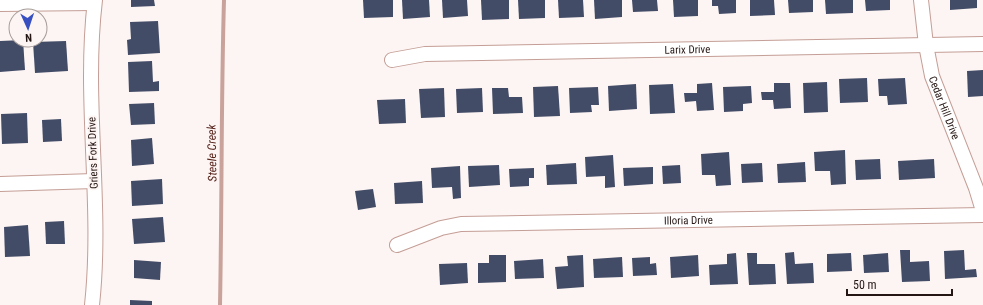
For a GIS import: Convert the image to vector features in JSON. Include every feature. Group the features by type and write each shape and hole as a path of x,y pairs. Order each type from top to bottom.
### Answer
{"street":[{"name":"Cedar Hill Drive","path":"920,0 926,45 937,91 959,142 983,211"},
{"path":"0,4 95,1"},
{"name":"Griers Fork Drive","path":"92,305 96,246 92,84 92,35 95,1"},
{"name":"Larix Drive","path":"392,60 425,54 983,44"},
{"path":"0,184 94,181"},
{"name":"Illoria Drive","path":"397,245 441,228 461,224 983,215"}],"building":[{"path":"131,0 154,0 155,6 131,7"},
{"path":"363,0 393,0 393,17 364,18"},
{"path":"402,0 429,0 430,17 403,19"},
{"path":"442,0 467,0 468,16 443,18"},
{"path":"481,0 509,0 509,19 482,20"},
{"path":"518,0 545,0 545,18 519,19"},
{"path":"558,0 583,0 584,17 559,18"},
{"path":"594,0 622,0 622,17 595,19"},
{"path":"632,0 657,0 658,11 633,12"},
{"path":"673,0 698,0 698,16 674,17"},
{"path":"712,0 736,0 736,13 719,14 718,6 712,6"},
{"path":"750,0 774,0 775,15 750,16"},
{"path":"788,0 813,0 813,12 789,13"},
{"path":"825,0 853,0 853,13 826,14"},
{"path":"865,0 890,0 890,10 866,11"},
{"path":"950,0 977,0 977,8 950,10"},
{"path":"158,21 160,53 128,55 127,40 131,39 130,22"},
{"path":"0,41 8,41 8,48 24,48 25,70 0,72"},
{"path":"66,41 68,71 35,73 33,48 48,48 48,42"},
{"path":"152,61 153,82 159,81 159,91 129,92 128,62"},
{"path":"983,70 983,96 968,97 967,71"},
{"path":"867,78 868,102 840,103 839,79"},
{"path":"905,78 907,104 888,105 887,96 879,96 878,79"},
{"path":"827,82 828,112 804,113 803,83"},
{"path":"712,83 714,110 697,111 696,101 685,102 684,93 697,93 697,84"},
{"path":"774,83 790,83 791,108 774,109 773,100 762,100 761,92 774,92"},
{"path":"636,84 637,109 609,111 608,86"},
{"path":"673,84 675,113 650,114 649,85"},
{"path":"558,86 560,116 534,117 533,87"},
{"path":"751,86 752,103 743,104 743,111 724,112 723,87"},
{"path":"598,87 599,105 591,105 592,112 570,113 569,88"},
{"path":"444,88 445,117 421,118 419,89"},
{"path":"482,88 483,112 457,113 456,89"},
{"path":"492,88 508,88 509,97 522,97 523,113 493,114"},
{"path":"405,99 406,123 379,124 377,100"},
{"path":"154,103 155,124 131,125 129,104"},
{"path":"27,113 28,143 2,144 1,114"},
{"path":"61,119 62,141 43,142 42,120"},
{"path":"152,138 154,164 132,166 131,140"},
{"path":"845,150 846,184 831,185 830,171 815,171 814,152"},
{"path":"729,152 731,185 716,186 715,175 702,175 701,154"},
{"path":"613,155 615,187 605,188 605,176 586,177 585,157"},
{"path":"880,159 881,179 856,180 855,160"},
{"path":"934,159 935,178 899,180 898,161"},
{"path":"805,162 806,182 778,183 777,164"},
{"path":"576,163 577,184 547,185 546,165"},
{"path":"762,163 763,182 742,183 741,164"},
{"path":"499,165 500,185 469,187 468,166"},
{"path":"680,165 681,183 663,184 662,166"},
{"path":"460,166 461,198 453,199 452,187 432,188 431,168"},
{"path":"653,167 653,184 624,186 623,168"},
{"path":"534,168 534,178 529,178 529,186 510,187 509,169"},
{"path":"162,179 163,204 132,206 131,181"},
{"path":"422,181 423,203 395,204 394,183"},
{"path":"373,189 376,207 358,210 355,191"},
{"path":"163,217 165,242 134,244 132,219"},
{"path":"64,221 65,244 46,244 45,222"},
{"path":"28,225 30,256 5,257 4,227"},
{"path":"900,250 910,250 910,262 929,261 930,281 902,282"},
{"path":"964,250 965,270 976,269 977,277 945,279 944,251"},
{"path":"794,252 795,264 813,263 814,283 787,284 785,253"},
{"path":"736,253 738,284 710,285 709,265 727,264 727,254"},
{"path":"747,253 757,253 757,264 775,264 776,284 749,285"},
{"path":"851,253 852,271 827,272 827,254"},
{"path":"888,253 889,272 864,273 863,255"},
{"path":"489,255 506,255 506,282 478,283 478,263 489,263"},
{"path":"583,255 584,287 557,289 555,267 568,266 567,256"},
{"path":"698,255 699,276 671,278 670,257"},
{"path":"622,257 623,277 594,278 593,259"},
{"path":"650,257 650,264 656,263 657,275 633,276 632,258"},
{"path":"543,259 544,278 515,279 514,261"},
{"path":"134,260 161,262 160,280 134,278"},
{"path":"467,263 468,283 440,285 439,264"},
{"path":"130,300 152,301 152,305 130,305"}],"waterway":[{"name":"Steele Creek","path":"220,305 224,0"}]}
